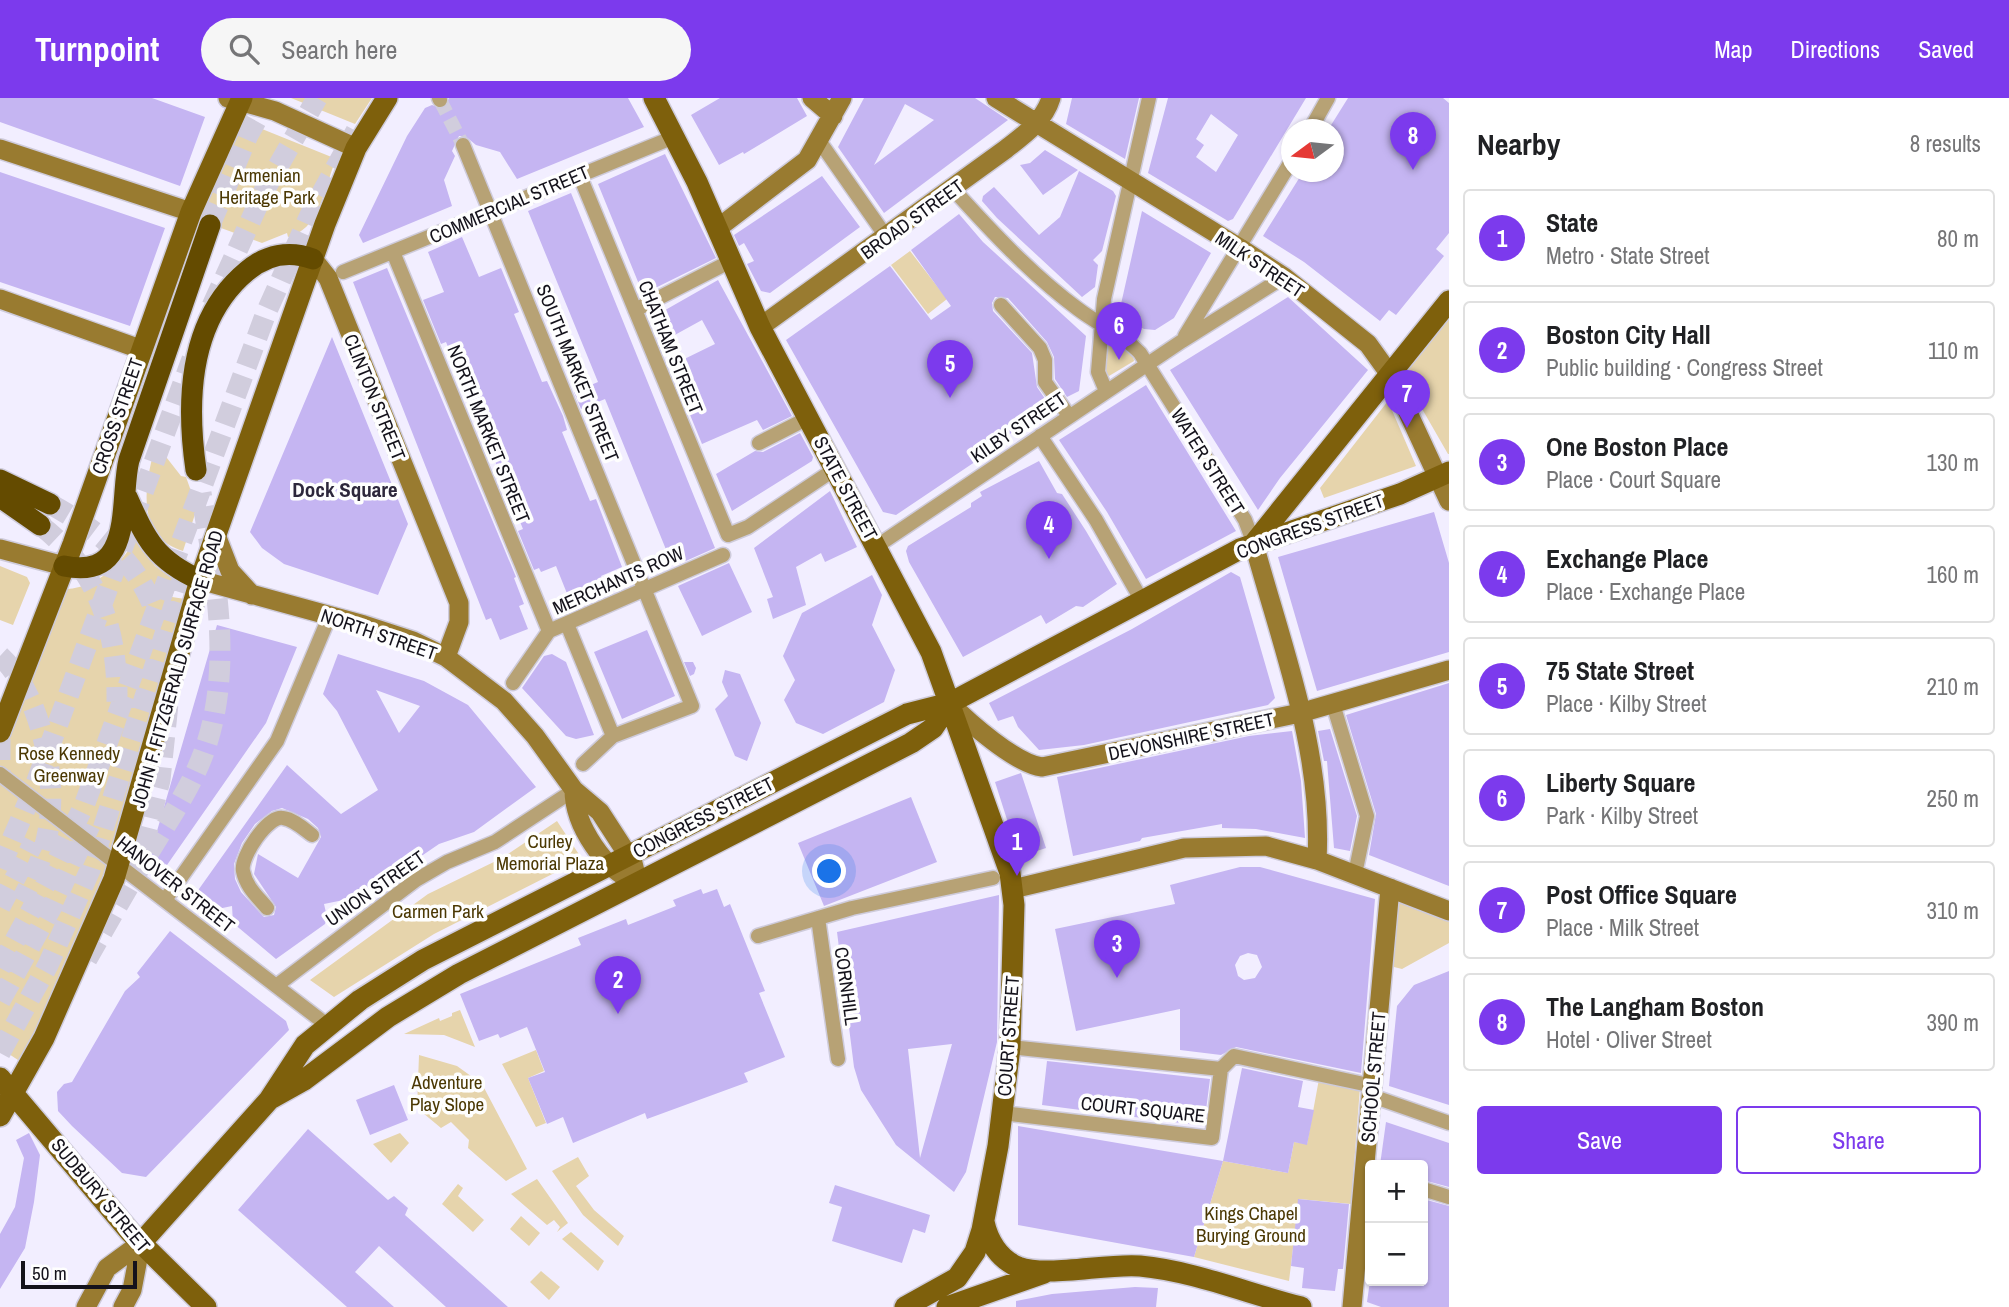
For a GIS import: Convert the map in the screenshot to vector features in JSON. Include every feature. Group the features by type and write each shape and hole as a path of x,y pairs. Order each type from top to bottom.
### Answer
{"highway":[{"path":"64,566 86,568 109,554 121,533 126,472 136,437 211,225"},
{"path":"197,470 191,423 193,383 200,347 214,312 234,283 259,263 285,254 313,259"},
{"path":"0,480 50,504"},
{"path":"126,495 151,547 169,563 200,580"},
{"path":"0,497 40,525"}],"main road":[{"name":"JOHN F. FITZGERALD SURFACE ROAD","path":"0,1116 7,1086 73,977 119,865 200,580 313,259 356,148 387,98"},
{"name":"STATE STREET","path":"654,98 718,228 760,327 931,652 1008,866 1013,889"},
{"path":"813,98 833,116"},
{"path":"718,228 791,176 812,155 842,98"},
{"name":"MILK STREET","path":"996,98 1284,277 1368,344 1391,376 1444,475 1449,501"},
{"name":"BROAD STREET","path":"760,327 887,238 1037,123 1051,98"},
{"path":"237,99 289,117 356,148"},
{"name":"CROSS STREET","path":"0,732 64,566 191,212 237,99"},
{"path":"0,149 191,212"},
{"name":"CLINTON STREET","path":"313,259 322,267 328,278 459,603 460,622 446,657"},
{"path":"0,299 140,349"},
{"path":"1254,544 1449,301"},
{"name":"CONGRESS STREET","path":"86,1307 107,1269 141,1243 269,1100 297,1054 327,1025 367,995 423,960 907,714 950,702 1254,544 1444,475"},
{"path":"216,535 230,571 253,596"},
{"name":"WATER STREET","path":"1254,544 1310,750 1319,818 1317,860"},
{"path":"0,550 64,566"},
{"name":"NORTH STREET","path":"200,580 330,615 413,641 446,657 496,694 520,719 574,790 600,811 628,855 638,883"},
{"name":"DEVONSHIRE STREET","path":"950,702 972,725 1025,761 1042,767 1300,713 1449,670"},
{"name":"CONGRESS STREET","path":"269,1100 304,1080 388,1017 435,988 911,743 933,728 950,702"},
{"name":"NORTH STREET","path":"574,790 578,816 609,865 621,875 638,883"},
{"path":"1013,889 1184,848 1266,846 1317,860 1449,911"},
{"name":"SCHOOL STREET","path":"1368,1160 1368,1090 1390,888"},
{"name":"COURT STREET","path":"905,1307 957,1278 975,1252 984,1222 1010,1047 1013,889"},
{"name":"SUDBURY STREET","path":"7,1086 141,1243 206,1307"},
{"name":"SCHOOL STREET","path":"1352,1307 1365,1196"},
{"path":"984,1222 995,1248 1011,1263 1034,1270 1122,1266 1157,1268 1301,1307"},
{"path":"123,1307 132,1290 141,1243"},
{"path":"947,1307 1060,1270"}],"street":[{"path":"1106,391 1098,372 1104,299 1149,98"},
{"path":"1316,119 1328,98"},
{"name":"COMMERCIAL STREET","path":"343,272 674,137"},
{"path":"820,142 887,238"},
{"name":"SOUTH MARKET STREET","path":"463,145 493,212 692,706 613,736"},
{"name":"CHATHAM STREET","path":"579,174 727,535 748,527 835,469"},
{"name":"KILBY STREET","path":"1182,341 1281,179"},
{"name":"WATER STREET","path":"953,188 1004,244 1069,302 1126,340 1147,364 1245,520 1254,544"},
{"name":"NORTH MARKET STREET","path":"393,252 549,631"},
{"path":"635,310 732,261"},
{"name":"KILBY STREET","path":"877,546 1106,391 1284,277"},
{"path":"1001,305 1040,348 1045,360 1045,382 1069,416"},
{"path":"759,443 808,418"},
{"path":"1040,436 1096,520 1142,601"},
{"name":"MERCHANTS ROW","path":"513,683 549,631 723,555"},
{"path":"165,900 277,741 330,615"},
{"path":"567,624 613,736 583,764"},
{"path":"1333,704 1367,817 1355,874"},
{"name":"HANOVER STREET","path":"0,774 327,1025"},
{"name":"UNION STREET","path":"276,986 416,880 447,862 495,842 574,790"},
{"path":"267,908 248,887 242,870 244,857 277,818 286,817 312,835"},
{"path":"758,936 818,918 993,878"},
{"name":"CORNHILL","path":"818,918 838,1059"},
{"path":"1010,1047 1221,1069 1234,1056 1368,1090 1449,1123"},
{"name":"COURT SQUARE","path":"1002,1113 1212,1138 1221,1069"},
{"path":"1428,1191 1449,1197"}],"green space":[{"path":"291,98 372,98 355,124"},
{"name":"Armenian Heritage Park","path":"245,122 334,158 318,209 306,227 298,233 288,237 287,233 262,243 199,220 241,123"},
{"path":"910,251 947,299 928,314 891,265"},
{"path":"1449,313 1449,454 1448,454 1402,374"},
{"path":"1114,341 1133,356 1134,361 1109,376 1104,371 1107,343"},
{"path":"1388,401 1416,466 1324,498 1320,488"},
{"path":"156,444 181,476 186,477 197,508 183,551 167,544 150,521 147,491"},
{"name":"Rose Kennedy Greenway","path":"135,540 155,566 177,582 172,597 185,599 104,877 65,976 21,1062 0,1048 0,754 67,589 89,584 107,573"},
{"path":"0,566 27,577 30,583 13,625 0,620"},
{"name":"Carmen Park","path":"557,821 582,859 434,934 334,997 310,980 428,894 502,858"},
{"path":"1398,902 1449,919 1449,943 1402,969 1394,967 1392,961"},
{"path":"460,1010 475,1047 444,1035 404,1034 439,1018 440,1021 452,1016 452,1013"},
{"path":"536,1050 544,1071 528,1078 546,1123 536,1127 502,1064"},
{"name":"Adventure Play Slope","path":"419,1055 457,1066 482,1084 527,1169 506,1181 468,1148 469,1140 451,1122 441,1128 417,1108"},
{"name":"Kings Chapel Burying Ground","path":"1319,1079 1360,1087 1351,1204 1299,1199 1289,1281 1194,1257 1223,1161 1288,1173 1294,1142 1307,1144"},
{"path":"400,1133 409,1143 391,1163 373,1144"},
{"path":"578,1157 589,1176 576,1186 594,1210 624,1236 618,1246 583,1215 552,1171"},
{"path":"537,1179 568,1223 557,1232 560,1227 554,1220 547,1225 511,1194"},
{"path":"458,1184 463,1188 458,1196 484,1220 473,1232 442,1204"},
{"path":"521,1216 540,1233 529,1246 510,1229"},
{"path":"571,1232 604,1261 598,1271 562,1239"},
{"path":"541,1271 560,1287 549,1300 530,1282"}],"building":[{"path":"0,98 152,98 205,117 180,186 0,122"},
{"path":"449,98 628,98 644,127 517,179 500,152 476,145 465,136 459,136 452,151 455,156 444,180 452,206 363,243 359,235 407,136 425,108 432,105 444,109"},
{"path":"720,98 797,98 807,116 744,154 743,152 719,165 691,115"},
{"path":"864,98 975,98 1008,120 884,213 838,147","holes":["905,104 934,120 874,165"]},
{"path":"1072,98 1139,98 1125,159 1066,124"},
{"path":"1168,98 1306,98 1293,119 1281,119 1281,139 1233,219 1228,221 1148,173","holes":["1211,114 1238,135 1216,172 1196,157 1204,145 1196,139"]},
{"path":"1348,98 1443,98 1449,103 1449,233 1436,249 1444,256 1396,315 1389,310 1380,321 1304,262 1263,236 1297,182 1344,182 1344,119 1335,119"},
{"path":"1045,150 1078,170 1043,195 1020,165 1030,163"},
{"path":"665,154 716,258 643,294 598,184"},
{"path":"1079,171 1113,191 1116,196 1102,251 1093,260 1098,265 1095,287 1082,297 982,201 983,196 994,187 1039,235 1060,217"},
{"path":"0,172 165,228 130,326 0,282"},
{"path":"822,176 860,227 770,293 761,291 747,264 754,261 744,243 739,246 734,235"},
{"path":"571,193 715,548 679,564 673,549 667,552 605,399 581,409 574,392 598,382 528,211"},
{"path":"1142,211 1211,253 1174,318 1155,330 1144,329 1132,323 1121,304"},
{"path":"959,214 983,242 1086,336 1079,391 1067,397 1055,379 1054,357 1047,342 1008,298 995,297 992,303 993,311 1032,353 1037,387 1052,409 1030,424 1028,421 1007,436 1009,439 896,515 883,512 786,340 890,266 931,320 951,306 911,250"},
{"path":"462,237 479,277 501,268 519,312 514,314 542,382 547,381 563,416 567,430 562,432 590,501 596,499 622,567 601,576 608,591 572,606 556,566 541,572 539,568 534,570 518,531 523,529 446,342 441,344 423,300 444,292 428,252"},
{"path":"387,268 516,577 514,578 524,604 519,606 528,629 500,640 491,618 486,620 353,282"},
{"path":"718,280 792,416 763,430 757,420 702,444 670,366 715,344 702,320 662,342 653,317"},
{"path":"1288,297 1368,370 1280,478 1258,510 1170,370"},
{"path":"332,337 408,524 378,595 284,564 262,548 250,532"},
{"path":"1146,385 1236,531 1146,579 1107,512 1059,440"},
{"path":"800,433 813,457 812,461 732,511 716,474 755,451 763,452"},
{"path":"1039,461 1057,493 1062,494 1086,531 1117,584 1083,607 1076,606 1046,624 1041,615 963,657 909,562 906,551 908,546 971,507 971,503 982,496 980,492"},
{"path":"830,491 857,547 825,562 821,553 796,567 806,605 773,619 767,599 773,597 754,548"},
{"path":"1434,512 1449,563 1449,652 1317,691 1278,557"},
{"path":"729,563 752,612 702,636 678,586"},
{"path":"1231,572 1240,577 1275,698 1268,705 1084,745 1039,750 1018,727 1013,716 998,721 989,703 1132,629"},
{"path":"872,575 882,595 872,625 895,670 884,702 823,734 796,723 784,700 795,680 783,656 802,613"},
{"path":"217,625 297,647 266,723 167,865 150,855"},
{"path":"647,630 675,696 622,719 594,652"},
{"path":"338,654 424,681 468,705 536,787 474,832 439,844 363,896 324,904 327,917 325,924 276,959 233,923 232,906 213,910 194,896 287,765 341,814 378,790 337,711 323,694","holes":["376,690 420,706 399,733","282,808 308,819 318,828 321,837 298,878 258,854 254,874 276,907 274,915 264,917 241,892 235,879 234,864 242,843 255,824 272,811"]},
{"path":"552,654 566,662 594,735 576,739 566,736 522,688 544,656"},
{"path":"684,662 693,662 696,668 694,674 690,676"},
{"path":"725,670 740,674 761,723 747,761 735,756 715,709 728,696 722,682"},
{"path":"1449,683 1449,886 1369,855 1376,814 1346,715"},
{"path":"1330,729 1357,816 1350,851 1334,848 1327,761 1324,761 1318,731"},
{"path":"1292,731 1301,781 1305,838 1256,829 1222,828 1222,824 1142,838 1140,841 1073,856 1057,777 1249,736"},
{"path":"1021,773 1046,848 1019,857 995,782"},
{"path":"911,797 937,862 824,906 798,843"},
{"path":"1240,867 1260,867 1375,899 1361,1073 1236,1047 1221,1055 1180,1050 1180,1009 1076,1031 1055,929 1175,904 1170,885","holes":["1248,953 1257,955 1262,967 1255,978 1244,980 1238,976 1235,965 1240,956"]},
{"path":"701,889 703,894 717,889 724,907 730,904 765,991 759,993 785,1057 744,1073 748,1082 647,1119 645,1113 573,1143 563,1117 547,1124 528,1078 545,1072 527,1027 500,1038 498,1034 479,1041 460,994 581,945 578,938 626,919 628,925 676,906 673,900"},
{"path":"999,895 997,1042 966,1172 954,1192 896,1145 861,1090 854,1067 837,932","holes":["952,1044 920,1158 908,1049"]},
{"path":"170,931 286,1021 289,1030 146,1177 122,1173 72,1126 58,1111 57,1092 64,1084 72,1082 125,991 140,977 137,973"},
{"path":"1449,971 1449,1105 1389,1086 1397,1006 1414,985"},
{"path":"1047,1061 1210,1079 1204,1126 1042,1105"},
{"path":"1242,1068 1303,1081 1298,1107 1314,1110 1307,1145 1294,1142 1288,1173 1223,1161"},
{"path":"394,1085 408,1120 370,1135 356,1100"},
{"path":"1386,1122 1449,1143 1449,1187 1428,1181 1428,1160 1381,1160"},
{"path":"1018,1126 1223,1161 1194,1257 1018,1225"},
{"path":"308,1129 388,1200 394,1196 408,1208 405,1215 508,1307 446,1307 379,1246 355,1272 394,1307 347,1307 238,1210"},
{"path":"29,1133 40,1155 34,1202 25,1248 0,1289 0,1234 15,1207 24,1158 16,1140"},
{"path":"835,1185 930,1215 925,1233 913,1229 902,1263 832,1241 842,1207 829,1203"},
{"path":"1298,1199 1349,1204 1343,1269 1338,1269 1335,1291 1302,1288 1304,1268 1291,1266"},
{"path":"1428,1200 1449,1206 1449,1307 1381,1307 1367,1302 1369,1286 1428,1286"},
{"path":"1135,1287 1158,1288 1156,1307 1016,1307 1016,1301 1052,1294"}],"tunnel":[{"path":"210,225 248,135 269,98"},
{"path":"212,306 264,191 317,98"},
{"path":"440,100 463,145"},
{"path":"0,968 49,878 85,803 266,313 311,213 356,131"},
{"path":"0,868 35,786 192,359"},
{"path":"87,959 189,786 206,746 214,715 219,684 219,620 201,493"},
{"path":"50,504 85,525 116,550 140,580 157,617"},
{"path":"40,525 77,561 101,603 114,651 117,702"},
{"path":"0,1053 48,965 90,870 183,577"},
{"path":"0,656 14,672 36,714 48,762 50,810 46,840 38,867 21,901"},
{"path":"143,848 160,780 168,704"},
{"path":"0,739 0,779"},
{"path":"0,1001 54,903 90,825"},
{"path":"0,907 34,842"}],"place":[{"name":"The Langham Boston","path":"1413,170"},
{"name":"Liberty Square","path":"1119,360"},
{"name":"75 State Street","path":"950,398"},
{"name":"Post Office Square","path":"1407,428"},
{"name":"Exchange Place","path":"1049,559"},
{"name":"State","path":"1017,876"},
{"name":"One Boston Place","path":"1117,978"},
{"name":"Boston City Hall","path":"618,1014"}],"district":[{"name":"Dock Square","path":"345,490"}],"park label":[{"name":"Curley Memorial Plaza","path":"550,852"}]}
